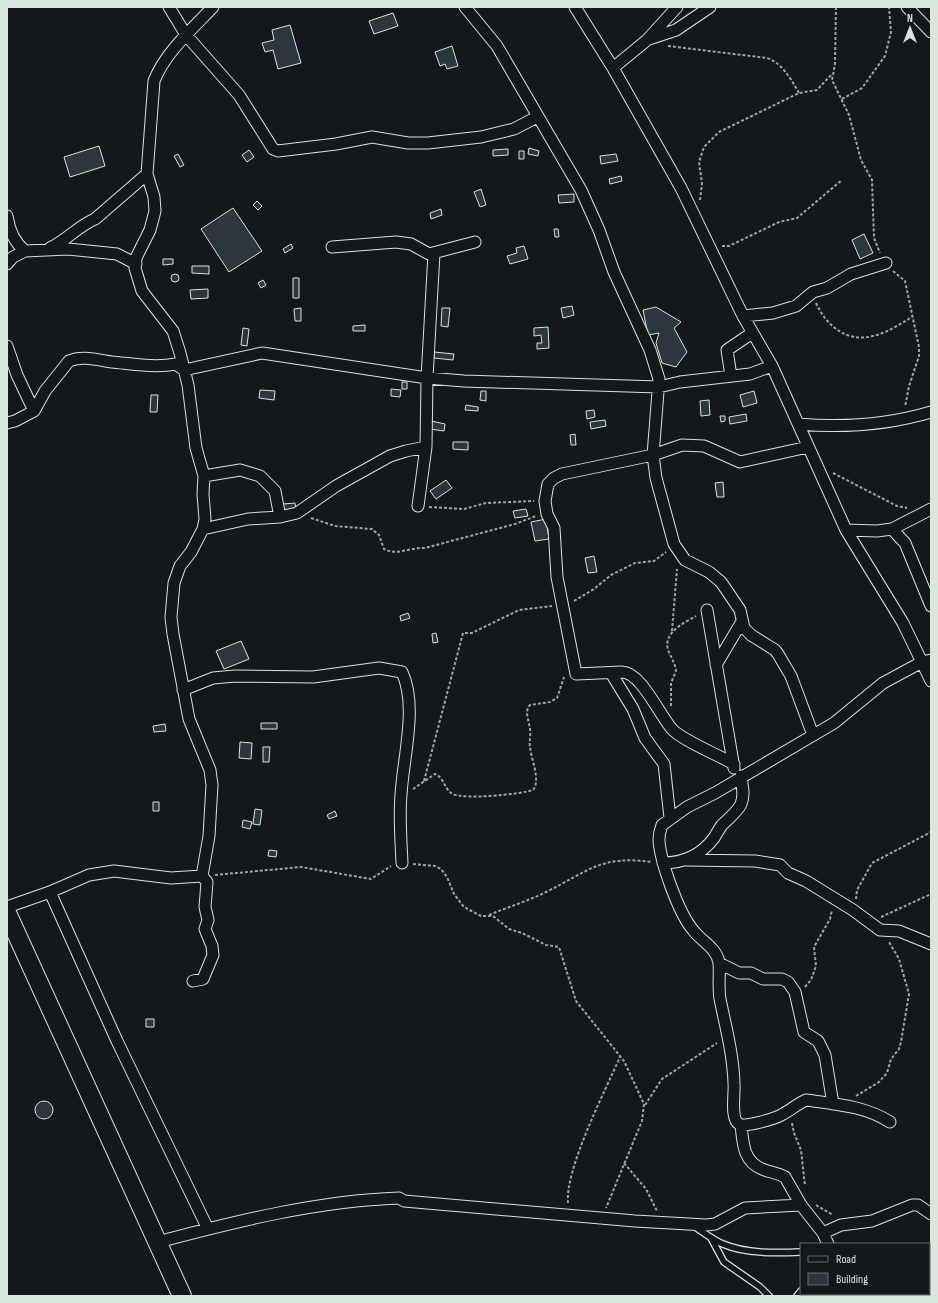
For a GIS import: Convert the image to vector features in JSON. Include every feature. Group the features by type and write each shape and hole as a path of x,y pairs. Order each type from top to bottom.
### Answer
{"highway":[{"path":"7,913 182,1296"}],"street":[{"path":"169,7 186,35 239,95 268,143 273,149 278,151 336,144 372,137 408,143 428,143 481,137 514,129 537,117"},
{"path":"193,981 203,979 213,955 212,946 205,929 208,920 205,907 206,882 202,876 209,836 212,785 210,770 189,719 171,617 174,583 180,566 191,552 203,529 205,519 203,494 204,476 194,440 184,370 173,331 142,291 135,268 136,258 150,230 155,211 155,203 147,174 154,82 158,72 186,35 213,7"},
{"path":"465,7 497,46 537,117 562,155 581,190 596,224 614,272 650,350 659,379 653,455 656,478 676,547 685,560 709,572 721,582 740,610 742,623 751,635 770,646 778,654 791,676 813,735"},
{"path":"575,7 613,68 697,219 743,316 772,366 846,530 926,661 931,681"},
{"path":"613,68 647,40 677,7"},
{"path":"647,40 676,30 710,7"},
{"path":"907,7 929,28"},
{"path":"44,251 64,240 86,223 95,219 147,174"},
{"path":"7,216 12,236 26,251"},
{"path":"332,246 396,242 411,244 422,252 434,254 475,242"},
{"path":"7,264 13,257 26,251 68,249 117,254 136,264"},
{"path":"418,506 426,447 427,378 434,254"},
{"path":"743,316 773,313 796,306 812,294 827,288 851,274 886,263"},
{"path":"731,376 727,350 752,333"},
{"path":"7,346 17,375 34,411"},
{"path":"7,423 15,421 34,411 45,391 69,361 74,359 166,366 176,364 184,370 262,353 427,378 464,381 659,387 680,382 750,374 772,366"},
{"path":"798,424 849,426 894,421 931,412"},
{"path":"734,764 678,734 671,728 644,689 629,674 576,674 557,577 554,528 547,514 545,500 548,484 554,478 562,474 653,455 677,446 702,446 740,462 808,448"},
{"path":"203,529 248,520 280,517 297,513 336,486 390,456 426,447"},
{"path":"204,476 240,470 260,476 275,491 280,517"},
{"path":"846,530 876,531 892,529 928,511"},
{"path":"892,529 905,543 931,606"},
{"path":"663,863 676,863 697,854 714,838 720,827 741,805 744,795 734,764 707,610"},
{"path":"716,665 742,623"},
{"path":"890,1122 870,1112 837,1104 806,1100 782,1115 748,1125 742,1125 737,1122 734,1110 734,1067 720,998 719,963 714,952 693,931 685,919 663,863 659,837 662,825 670,818 834,723 883,683 926,661"},
{"path":"183,690 214,678 242,676 313,677 379,668 402,672 407,683 408,726 401,796 402,863"},
{"path":"611,673 633,709 645,738 664,764 670,818"},
{"path":"686,860 755,861 780,865 792,876 806,881 880,930 899,931 931,944"},
{"path":"7,907 50,892 89,875 114,871 171,878 202,876"},
{"path":"50,892 116,1041 208,1229"},
{"path":"719,963 739,973 751,973 763,979 782,979 792,986 804,1032 818,1041 825,1055 837,1104"},
{"path":"742,1125 743,1145 749,1160 761,1168 786,1177 801,1205 823,1233 828,1243"},
{"path":"158,1242 208,1229 303,1208 357,1199 399,1198 404,1201 662,1223 690,1224 715,1224 745,1208 801,1205"},
{"path":"823,1233 837,1226 872,1221 912,1205 918,1205 931,1214"}],"lane":[{"path":"690,1224 730,1247 770,1252 800,1252"},
{"path":"711,1237 724,1262 760,1287 769,1296"}],"path":[{"path":"836,7 835,64 832,75 834,85 849,115 859,156 872,180 874,238 886,263 904,281 920,356 908,390 906,406 894,421"},
{"path":"842,99 862,88 885,56 891,32 889,7"},
{"path":"666,46 767,58 777,62 790,77 799,93"},
{"path":"697,219 702,183 699,162 704,147 719,132 799,93 817,90 832,75"},
{"path":"709,244 729,246 779,222 797,218 842,180"},
{"path":"812,294 826,322 834,329 848,336 861,338 872,336 912,317"},
{"path":"816,464 897,506 928,511"},
{"path":"418,506 464,509 486,503 545,500"},
{"path":"297,513 335,526 362,527 372,530 379,535 384,550 390,552 416,547 425,548 515,524 530,517 547,514"},
{"path":"424,781 463,633 472,633 519,610 535,607 563,606 577,600 611,575 635,563 654,561 676,547"},
{"path":"664,717 671,706 670,683 676,671 667,644 672,632 676,547"},
{"path":"672,632 684,622 707,610"},
{"path":"401,796 424,781 437,775 451,793 460,796 511,794 533,790 536,786 536,780 530,746 528,707 531,704 550,702 557,698 572,658"},
{"path":"931,832 872,863 856,895 858,906 868,922 931,894"},
{"path":"486,916 547,892 564,881 601,863 631,859 663,863"},
{"path":"202,876 301,867 371,879 395,863 435,866 441,869 447,877 454,894 461,905 481,916 497,918 509,929 560,949 567,978 576,1001 620,1057 644,1106"},
{"path":"796,997 814,976 817,960 814,947 830,919 833,898"},
{"path":"837,1104 883,1078 887,1073 891,1059 899,1049 901,1042 905,1010 909,1001 907,983 899,959 880,930"},
{"path":"602,1217 642,1121 644,1106 662,1079 728,1035"},
{"path":"569,1214 568,1195 570,1179 620,1057"},
{"path":"795,1106 792,1125 801,1150 804,1184 807,1190"},
{"path":"624,1163 646,1189 662,1223"},
{"path":"812,1200 831,1214 850,1224"}],"building":[{"path":"393,13 398,26 374,34 369,21"},
{"path":"290,25 301,63 278,69 273,50 265,52 262,43 274,40 272,30"},
{"path":"452,46 458,66 447,69 445,64 440,66 435,52"},
{"path":"99,146 105,166 70,177 64,157"},
{"path":"529,148 539,151 538,156 528,154"},
{"path":"508,149 508,155 493,156 493,150"},
{"path":"249,150 254,157 247,162 242,155"},
{"path":"519,151 524,151 524,159 519,159"},
{"path":"178,154 184,165 180,167 174,156"},
{"path":"616,154 618,161 601,164 600,156"},
{"path":"621,176 622,181 610,184 609,179"},
{"path":"481,189 486,205 480,207 474,192"},
{"path":"574,194 574,202 559,203 558,195"},
{"path":"257,201 262,206 258,210 253,205"},
{"path":"233,208 262,251 229,272 201,229"},
{"path":"441,209 442,215 431,219 430,213"},
{"path":"554,229 558,229 559,237 555,237"},
{"path":"864,234 873,253 860,259 852,240"},
{"path":"291,244 293,248 285,253 283,249"},
{"path":"524,246 528,259 510,264 507,256 517,253 516,248"},
{"path":"163,259 173,259 173,264 163,265"},
{"path":"192,266 209,266 209,274 192,273"},
{"path":"173,274 177,274 179,278 177,282 173,282 171,280 171,276"},
{"path":"293,278 299,278 299,298 293,298"},
{"path":"263,280 266,285 261,288 258,283"},
{"path":"208,289 208,298 191,299 190,290"},
{"path":"572,306 574,315 563,318 561,308"},
{"path":"656,307 681,322 674,328 687,352 676,367 662,363 656,343 659,333 648,335 643,310"},
{"path":"301,308 301,321 295,321 294,309"},
{"path":"442,308 450,308 448,327 441,326"},
{"path":"365,325 365,331 353,331 353,326"},
{"path":"548,327 549,348 537,349 537,343 542,343 541,335 534,336 534,328"},
{"path":"243,328 249,329 247,346 241,345"},
{"path":"434,352 454,354 453,360 434,358"},
{"path":"402,382 407,382 407,389 402,389"},
{"path":"391,389 401,390 400,397 391,396"},
{"path":"260,390 275,391 274,400 259,398"},
{"path":"481,391 486,391 486,401 480,400"},
{"path":"754,391 757,403 743,407 740,395"},
{"path":"151,395 158,395 157,412 150,412"},
{"path":"709,400 710,415 701,416 700,401"},
{"path":"466,405 478,407 478,411 465,410"},
{"path":"594,410 595,417 587,419 586,411"},
{"path":"746,414 747,421 730,424 729,417"},
{"path":"720,416 725,416 725,421 721,422"},
{"path":"605,420 606,426 591,429 590,422"},
{"path":"431,421 445,424 444,431 430,429"},
{"path":"575,434 576,445 571,445 570,435"},
{"path":"453,442 468,442 468,450 453,449"},
{"path":"446,480 452,488 436,499 430,491"},
{"path":"723,482 724,497 717,497 715,483"},
{"path":"295,503 296,509 283,511 283,504"},
{"path":"526,509 528,516 515,518 513,511"},
{"path":"546,519 549,539 535,541 531,522"},
{"path":"594,556 597,572 588,573 585,558"},
{"path":"408,613 410,618 401,621 400,616"},
{"path":"436,633 438,642 433,643 432,634"},
{"path":"241,641 249,659 224,669 216,651"},
{"path":"261,723 277,723 277,729 261,729"},
{"path":"165,724 166,731 154,732 153,726"},
{"path":"240,742 252,743 251,759 239,758"},
{"path":"263,747 270,747 269,762 263,762"},
{"path":"153,802 159,802 159,811 153,811"},
{"path":"255,809 262,810 260,825 253,824"},
{"path":"335,811 337,816 329,819 327,815"},
{"path":"243,820 252,822 250,829 242,827"},
{"path":"269,850 277,851 276,857 268,856"},
{"path":"146,1019 154,1019 154,1027 146,1027"},
{"path":"44,1101 50,1104 53,1110 50,1116 44,1119 38,1116 35,1110 38,1104"}]}
